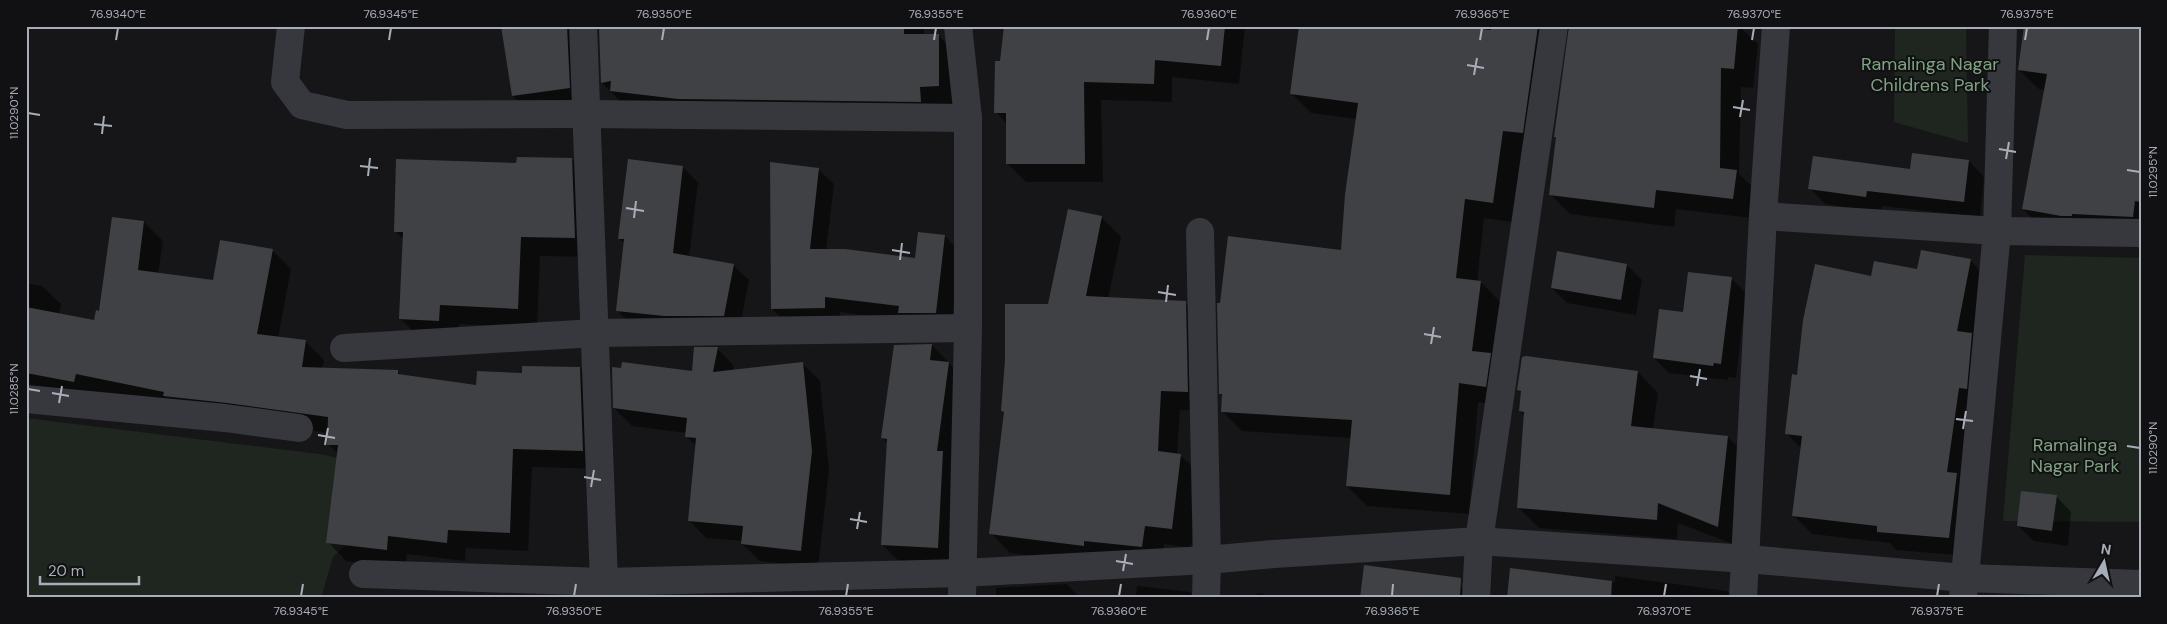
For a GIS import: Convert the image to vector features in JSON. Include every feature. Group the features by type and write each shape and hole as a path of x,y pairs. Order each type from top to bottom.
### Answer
{"street":[{"path":"291,26 285,82 302,105 347,115 586,114 968,118"},
{"path":"583,26 604,582"},
{"path":"958,26 968,118 968,328 962,585"},
{"path":"1476,598 1479,541 1554,26"},
{"path":"1743,598 1763,216 1776,26"},
{"path":"1964,588 1998,231 2003,26"},
{"path":"1763,216 1998,231 2141,233"},
{"path":"1200,232 1207,560 1206,598"},
{"path":"344,348 595,333 968,328"},
{"path":"26,399 225,418 299,428"},
{"path":"363,574 604,582 962,585 1274,554 1479,541 1746,559 1964,588 2141,584"}],"green space":[{"name":"Ramalinga Nagar Childrens Park","path":"1895,26 1966,27 1968,143 1894,122"},
{"name":"Ramalinga Nagar Park","path":"2025,255 2141,258 2141,522 2003,521"},
{"path":"26,418 320,454 382,468 379,515 333,557 321,598 26,598"}],"building":[{"path":"501,26 567,26 570,88 512,96"},
{"path":"599,26 904,26 904,34 939,34 939,86 920,87 921,102 678,99 610,91 611,81 601,83"},
{"path":"1004,26 1225,26 1221,66 1155,60 1154,84 1084,82 1085,164 1006,164 1006,113 994,113 995,61 1000,61"},
{"path":"1299,26 1455,26 1491,30 1491,26 1538,26 1523,133 1503,131 1493,203 1465,199 1456,278 1481,281 1472,351 1491,353 1486,387 1459,383 1450,495 1346,486 1352,420 1221,412 1222,394 1219,394 1217,303 1220,303 1228,236 1341,250 1345,194 1358,103 1290,94"},
{"path":"1569,26 1738,26 1734,69 1721,68 1720,168 1737,170 1733,199 1656,190 1654,208 1549,195 1556,137 1554,137"},
{"path":"2024,26 2141,26 2141,202 2135,201 2133,217 2072,214 2072,216 2061,216 2022,209 2047,74 2018,70"},
{"path":"1912,153 1969,160 1964,202 1867,191 1866,197 1808,189 1813,156 1910,169"},
{"path":"517,157 572,158 575,238 521,237 518,309 440,305 439,321 399,319 403,232 394,232 396,159 516,163"},
{"path":"628,159 683,166 673,253 734,264 724,316 664,316 616,311 624,239 618,239"},
{"path":"770,162 819,168 810,249 845,249 915,258 918,232 945,235 936,313 898,313 899,306 825,297 825,308 771,309"},
{"path":"1068,209 1102,216 1086,296 1186,301 1188,392 1161,391 1158,451 1181,454 1172,529 1145,526 1142,547 1084,541 1084,546 989,534 1004,412 1001,411 1005,360 1005,304 1048,304"},
{"path":"112,217 144,221 138,270 213,280 220,240 273,249 257,334 306,340 302,367 398,370 398,374 476,385 477,371 522,373 522,366 580,367 583,451 513,449 510,533 448,530 447,543 388,536 387,550 326,543 338,445 327,445 328,417 163,396 164,392 76,374 74,382 26,373 26,307 94,320 96,310 99,311"},
{"path":"1921,250 1971,259 1957,331 1972,333 1967,389 1959,388 1947,472 1957,473 1949,538 1877,532 1877,526 1792,516 1802,436 1785,434 1792,374 1797,375 1803,320 1815,264 1871,276 1874,261 1917,269"},
{"path":"1557,251 1627,264 1621,300 1551,288"},
{"path":"1688,272 1732,277 1721,364 1714,363 1713,366 1653,358 1659,309 1683,312"},
{"path":"932,344 930,360 949,362 937,451 943,451 938,548 881,545 887,439 881,438 894,345"},
{"path":"694,347 718,347 713,372 803,362 812,451 801,551 741,544 743,526 688,521 696,438 685,437 687,418 613,408 612,367 621,368 622,362 692,371"},
{"path":"1522,357 1638,371 1631,426 1728,436 1718,527 1658,503 1657,520 1517,508 1524,412 1519,411 1521,391 1517,390"},
{"path":"2021,491 2057,495 2052,531 2017,526"},
{"path":"1364,565 1461,578 1460,598 1360,598"},
{"path":"1510,568 1612,581 1611,598 1507,598"}]}
